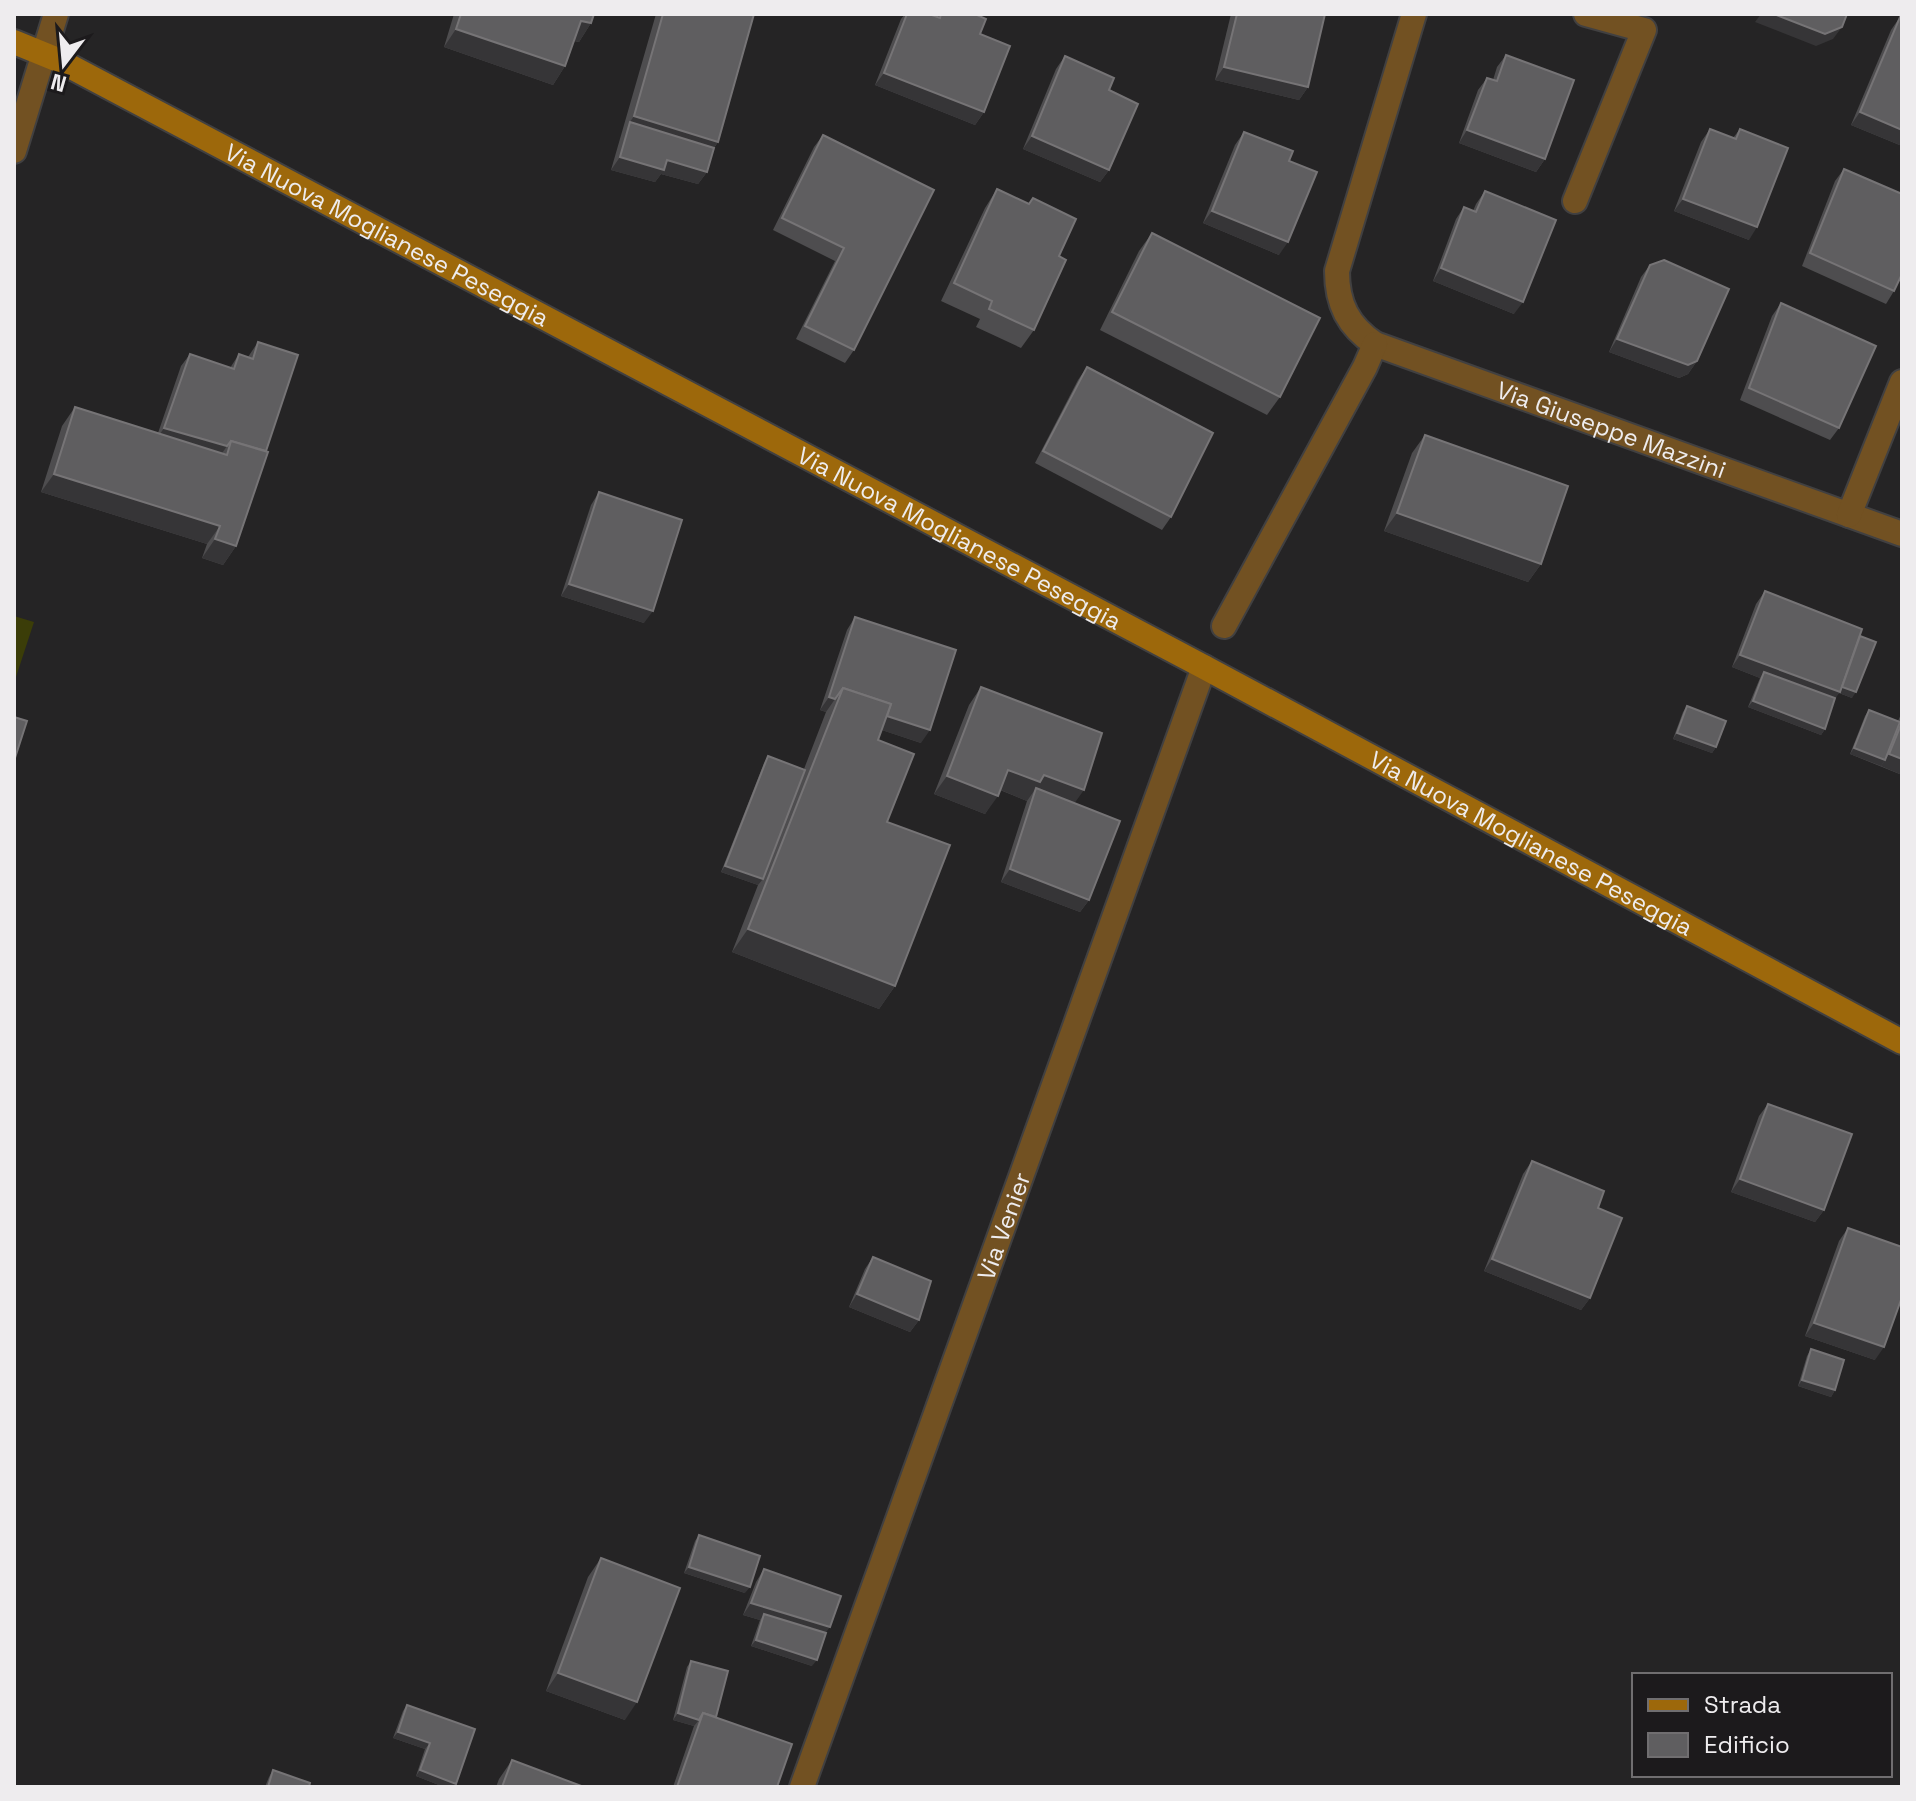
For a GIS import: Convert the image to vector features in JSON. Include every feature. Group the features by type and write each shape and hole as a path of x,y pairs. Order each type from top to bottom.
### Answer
{"main road":[{"name":"Via Nuova Moglianese Peseggia","path":"14,42 44,54 1204,667 1902,1042"}],"street":[{"path":"14,151 56,14"},
{"name":"Via Giuseppe Mazzini","path":"1414,14 1337,271 1337,292 1343,311 1362,335 1375,344 1902,534"},
{"path":"1575,201 1644,30 1586,14"},
{"path":"1224,626 1375,344"},
{"path":"1849,515 1902,382"},
{"name":"Via Venier","path":"802,1787 1204,667"}],"shaded area":[{"path":"14,616 34,622 14,683"}],"building":[{"path":"461,14 594,14 591,23 581,21 565,66 456,29"},
{"path":"663,14 754,14 718,142 634,116"},
{"path":"907,14 929,14 940,18 941,14 975,14 986,19 980,34 1010,46 984,112 884,73"},
{"path":"1237,14 1325,14 1308,87 1224,67"},
{"path":"1774,14 1847,14 1842,27 1825,34"},
{"path":"1902,18 1902,130 1860,112"},
{"path":"1506,55 1574,80 1545,159 1467,130 1487,78 1497,81"},
{"path":"1065,56 1114,78 1109,90 1138,104 1109,170 1032,136"},
{"path":"630,122 714,148 707,172 667,160 664,170 620,157"},
{"path":"1710,129 1736,139 1740,129 1788,148 1757,227 1683,199"},
{"path":"1244,132 1293,151 1289,161 1317,172 1288,242 1212,211"},
{"path":"823,135 934,190 854,350 805,326 844,248 782,218"},
{"path":"1844,169 1902,194 1902,274 1894,291 1810,253"},
{"path":"997,189 1029,204 1033,198 1076,219 1059,256 1066,260 1034,330 989,309 992,301 954,283"},
{"path":"1485,191 1556,220 1523,302 1441,268 1464,207 1476,212"},
{"path":"1152,233 1320,318 1280,397 1112,312"},
{"path":"1664,260 1729,289 1697,361 1688,365 1617,339 1650,265"},
{"path":"1781,303 1876,346 1839,428 1749,388"},
{"path":"258,342 298,355 266,451 231,441 227,446 164,428 190,354 234,369 239,354 253,359"},
{"path":"1087,367 1213,433 1171,517 1043,451"},
{"path":"75,407 227,455 231,441 268,452 236,546 215,539 220,526 54,474"},
{"path":"1425,435 1568,486 1541,564 1397,513"},
{"path":"599,492 682,520 653,611 569,584"},
{"path":"1765,591 1862,629 1840,692 1740,655"},
{"path":"855,617 956,650 930,730 887,716 891,704 843,688 835,699 829,697"},
{"path":"1860,636 1876,642 1856,692 1842,687"},
{"path":"1764,672 1835,698 1825,729 1753,701"},
{"path":"981,687 1102,733 1084,790 1044,775 1040,782 1008,770 998,796 947,776"},
{"path":"843,688 891,704 878,740 914,754 887,822 950,845 895,986 748,929"},
{"path":"1687,706 1726,721 1716,747 1677,733"},
{"path":"1869,710 1900,722 1885,760 1854,748"},
{"path":"14,717 27,721 14,761"},
{"path":"1902,722 1902,759 1889,754"},
{"path":"768,756 805,770 763,879 725,866"},
{"path":"1036,788 1120,821 1089,900 1010,869"},
{"path":"1768,1104 1852,1134 1824,1210 1740,1179"},
{"path":"1532,1161 1604,1191 1598,1208 1622,1218 1590,1298 1492,1259"},
{"path":"1848,1228 1902,1247 1902,1297 1884,1347 1814,1323"},
{"path":"873,1257 931,1281 919,1320 857,1294"},
{"path":"1811,1349 1844,1360 1835,1390 1802,1380"},
{"path":"699,1535 760,1556 750,1587 689,1567"},
{"path":"601,1558 680,1588 637,1702 558,1673"},
{"path":"764,1569 841,1596 830,1627 751,1603"},
{"path":"764,1614 826,1633 817,1660 756,1640"},
{"path":"691,1661 728,1671 716,1717 703,1713 699,1720 678,1713"},
{"path":"407,1705 475,1729 456,1784 420,1770 430,1743 398,1732"},
{"path":"703,1713 792,1744 777,1787 677,1787"},
{"path":"512,1760 584,1787 502,1787"},
{"path":"273,1770 310,1783 309,1787 268,1787"}]}
